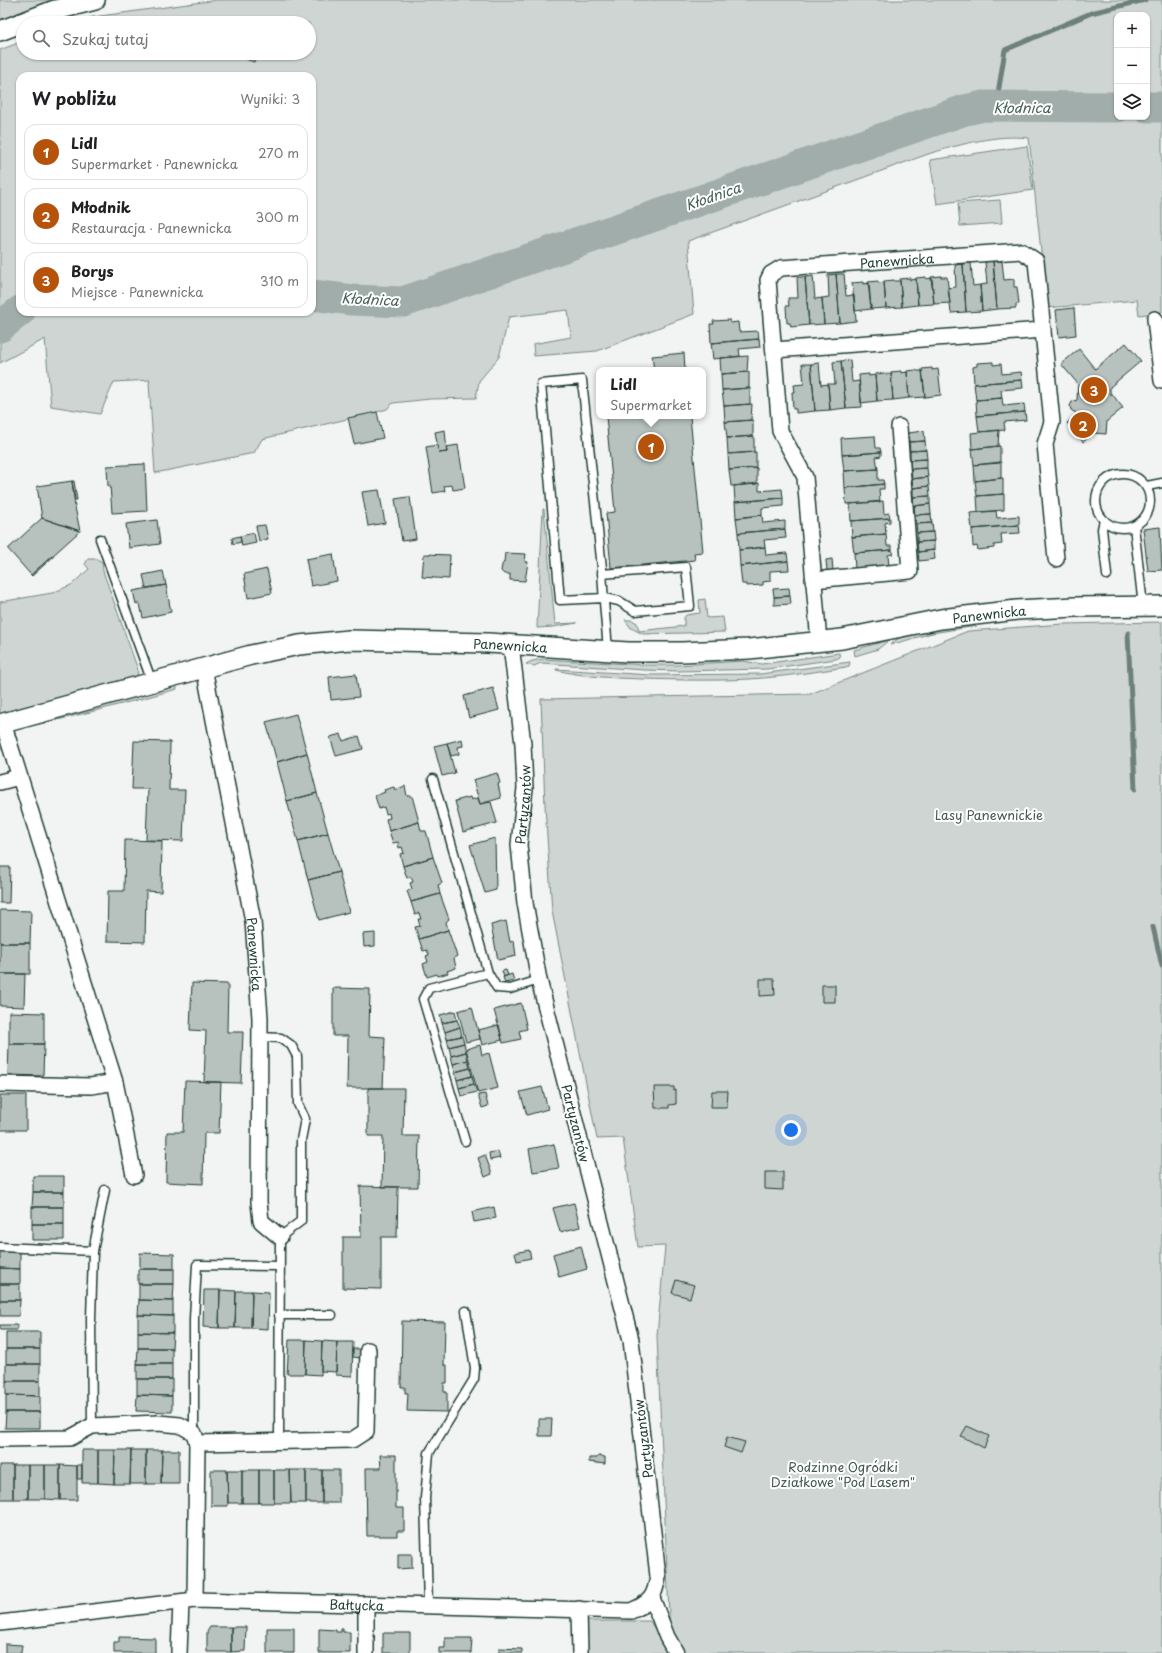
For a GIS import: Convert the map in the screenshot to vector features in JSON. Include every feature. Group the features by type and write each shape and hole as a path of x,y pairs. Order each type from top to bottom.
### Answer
{"street":[{"path":"39,16 52,11 95,0"},
{"path":"0,31 16,25"},
{"name":"Panewnicka","path":"819,642 805,478 780,431 768,280 771,274 781,268 1021,251 1036,261 1052,422 1045,444 1056,559"},
{"path":"1155,319 1162,381"},
{"path":"774,350 1042,330"},
{"path":"813,580 910,571 898,428"},
{"name":"Panewnicka","path":"134,1176 114,1082 1,723 278,648 316,642 349,640 511,645 608,651 682,652 749,649 850,638 974,614 1049,608 1162,606"},
{"name":"Partyzantów","path":"511,645 523,744 525,788 520,852 524,903 539,980 631,1340 658,1576 656,1589 652,1598"},
{"name":"Panewnicka","path":"204,668 253,921 260,1018 259,1202 261,1221 280,1237"},
{"path":"0,782 19,777"},
{"path":"0,1084 91,1086 114,1082"},
{"path":"0,1439 70,1438 92,1426 158,1423 180,1425 196,1438 279,1442 352,1440 366,1431 368,1350"},
{"path":"179,1653 188,1601 196,1438"},
{"path":"652,1598 667,1637 676,1653"},
{"name":"Bałtycka","path":"0,1623 188,1601 630,1610 641,1606 652,1598"},
{"path":"366,1604 366,1653"},
{"path":"579,1609 580,1653"}],"lane":[{"path":"602,574 686,566 690,606 635,610 619,601 604,598 560,600 541,384 582,380 602,574 604,598 608,651"},
{"path":"1123,473 1131,474 1147,486 1151,500 1150,505 1143,519 1134,526 1124,528 1113,526 1104,520 1098,512 1096,500 1098,489 1104,481 1112,476 1123,473"},
{"path":"1147,486 1162,483"},
{"path":"1104,520 1102,529 1107,576"},
{"path":"1134,526 1143,606"},
{"path":"100,539 152,682"},
{"path":"433,780 488,973 497,988 510,989 539,980"},
{"path":"465,1141 423,999 429,988 488,973"},
{"path":"260,1037 281,1038 291,1045 297,1056 298,1104 305,1119 301,1140 302,1221 280,1237 279,1442"},
{"path":"92,1426 91,1319 93,1251 105,1190"},
{"path":"0,1247 93,1251"},
{"path":"196,1438 194,1319 197,1265 279,1266"},
{"path":"428,1605 425,1498 429,1453 474,1379 475,1368 466,1311"},
{"path":"279,1315 332,1315"}],"green space":[{"path":"0,0 61,0 16,16 0,22"},
{"path":"217,0 1162,0 1162,104 1150,104 1150,12 1114,12 1114,104 988,102 968,104 403,296 362,296 316,290 316,72 16,72 16,304 0,318 0,50 16,44 16,60 316,60 316,16 100,16"},
{"path":"993,110 1114,111 1114,120 1150,120 1150,111 1162,112 1162,312 1139,315 1137,300 1047,308 1029,138 1004,137 955,146 931,153 688,241 694,314 597,351 534,356 533,344 571,337 568,310 509,317 499,357 479,381 476,398 430,399 393,403 387,409 377,412 262,439 254,453 155,473 150,380 114,382 100,414 51,406 45,339 0,363 0,337 26,316 316,316 316,300 404,305 957,116 977,111"},
{"path":"1027,146 1033,190 937,204 930,160"},
{"path":"1000,200 1002,223 960,226 958,203"},
{"path":"543,509 555,624 577,623 537,628"},
{"path":"88,559 97,559 102,562 103,571 138,670 137,677 0,716 0,602 52,593 71,585 89,569 85,564"},
{"path":"705,599 707,618 723,617 725,632 643,634 631,628 625,620 632,620 637,623 639,631 684,626 684,618 686,615 700,613 699,600"},
{"path":"977,622 977,626 932,633 890,645 900,637 915,632"},
{"path":"1162,622 1162,1653 685,1653 670,1638 657,1336 665,1246 638,1247 623,1138 597,1139 552,911 545,806 541,699 810,694 968,631 1063,624"},
{"path":"889,640 878,649 855,656 854,650"},
{"path":"839,653 840,657 836,659 767,669 678,671 541,663 534,666 526,664 543,659 646,665 678,665 743,661 762,664"},
{"path":"850,662 849,666 846,667 786,676 723,680 610,678 588,676 556,670 650,675 760,674"},
{"path":"176,684 177,689 26,727"},
{"path":"587,1621 650,1621 669,1653 583,1653 583,1643"}],"building":[{"path":"993,261 1002,261 1004,280 1014,279 1014,287 1017,287 1019,304 1016,304 1016,308 997,309"},
{"path":"993,261 997,309 982,311 980,285 987,284 985,262"},
{"path":"971,263 973,286 980,285 982,311 966,312 963,264"},
{"path":"963,264 966,312 951,313 948,288 956,287 955,265"},
{"path":"836,274 844,274 846,296 854,295 856,321 840,323"},
{"path":"836,274 840,323 824,324 822,298 829,297 828,275"},
{"path":"813,276 815,299 822,298 824,324 809,325 805,277"},
{"path":"797,277 805,277 809,325 791,327 790,323 787,323 786,306 789,306 788,298 798,298"},
{"path":"926,277 926,279 932,278 934,304 918,305 916,278"},
{"path":"931,277 947,277 950,303 934,304"},
{"path":"910,278 910,280 916,279 918,305 902,307 900,279"},
{"path":"878,281 878,283 884,282 886,308 871,309 868,282"},
{"path":"884,281 900,281 902,307 886,308"},
{"path":"863,282 863,284 869,283 871,309 855,311 852,283"},
{"path":"1074,308 1076,335 1059,337 1056,310"},
{"path":"730,320 730,323 738,322 739,332 758,331 759,339 711,343 710,324 714,324 713,321"},
{"path":"759,339 760,347 739,349 740,356 713,359 711,343"},
{"path":"1126,343 1141,361 1110,387 1110,394 1112,394 1123,408 1107,421 1106,434 1093,433 1083,442 1067,423 1076,415 1076,413 1071,410 1070,406 1072,402 1077,400 1078,384 1061,364 1079,349 1095,369"},
{"path":"684,353 685,367 654,367 652,356"},
{"path":"748,356 747,372 721,374 720,358"},
{"path":"850,360 852,382 859,381 862,407 846,408 841,361"},
{"path":"841,361 846,408 830,410 828,384 835,384 833,362"},
{"path":"993,362 993,365 1001,364 1002,374 1021,372 1022,380 974,384 973,367 977,366 977,363"},
{"path":"819,363 821,385 828,384 830,410 815,411 811,364"},
{"path":"802,364 811,364 815,411 796,413 796,409 793,409 792,392 795,392 794,385 804,384"},
{"path":"932,368 932,370 938,369 941,395 925,397 922,369"},
{"path":"901,371 901,373 907,372 909,398 893,400 891,372"},
{"path":"907,371 922,371 925,397 909,398"},
{"path":"749,372 749,388 722,390 721,374"},
{"path":"869,374 869,376 875,375 877,401 861,403 859,375"},
{"path":"875,374 891,374 893,400 877,401"},
{"path":"1022,380 1023,388 1001,390 1002,398 976,400 974,384"},
{"path":"750,388 750,404 724,406 722,390"},
{"path":"1002,398 1003,406 1024,404 1025,412 977,416 976,400"},
{"path":"752,404 751,420 725,422 724,406"},
{"path":"377,412 383,438 354,444 348,418"},
{"path":"1025,412 1026,420 1004,422 1005,430 979,432 977,416"},
{"path":"606,419 690,419 703,552 694,553 695,560 611,568 606,513 615,512"},
{"path":"753,420 753,436 727,438 725,422"},
{"path":"445,430 447,452 439,453 435,432"},
{"path":"999,430 998,446 972,449 971,433"},
{"path":"924,431 925,441 909,442 908,433"},
{"path":"754,436 754,452 728,454 727,438"},
{"path":"875,436 876,448 880,448 881,452 842,455 841,438"},
{"path":"925,441 926,450 910,451 909,442"},
{"path":"437,445 439,453 447,452 446,447 458,445 465,488 453,490 452,485 444,486 445,491 433,493 426,447"},
{"path":"1000,446 1000,463 974,465 972,449"},
{"path":"926,450 927,459 910,460 910,451"},
{"path":"756,452 756,468 729,470 728,454"},
{"path":"881,452 881,456 876,457 878,469 844,471 842,455"},
{"path":"927,459 927,468 911,469 910,460"},
{"path":"1001,462 1001,478 975,481 974,465"},
{"path":"145,464 147,511 112,513 107,466"},
{"path":"757,468 757,484 731,486 729,470"},
{"path":"927,468 928,477 912,479 911,469"},
{"path":"878,469 878,480 883,480 884,484 845,488 844,471"},
{"path":"928,477 929,486 913,488 912,479"},
{"path":"1003,478 1003,494 977,496 975,481"},
{"path":"72,481 80,531 42,518 37,486"},
{"path":"72,481 74,481 77,500 75,500"},
{"path":"759,483 759,491 782,489 783,498 735,502 734,486"},
{"path":"884,484 884,489 879,489 880,502 846,504 845,488"},
{"path":"929,486 930,496 913,497 913,488"},
{"path":"379,490 385,523 368,526 362,492"},
{"path":"1004,494 1004,510 978,512 977,496"},
{"path":"930,496 930,504 914,506 913,497"},
{"path":"410,497 416,539 402,541 395,499"},
{"path":"783,498 783,506 762,508 762,515 736,518 735,502"},
{"path":"883,501 884,514 889,513 890,518 851,521 850,504"},
{"path":"930,504 931,514 915,515 914,506"},
{"path":"996,511 997,518 1019,516 1019,525 972,529 970,513"},
{"path":"931,514 932,523 916,524 915,515"},
{"path":"762,515 763,523 785,521 785,529 738,533 736,518"},
{"path":"42,518 80,531 31,575 8,549"},
{"path":"890,518 890,522 885,523 886,534 852,537 851,521"},
{"path":"157,520 160,544 129,548 126,524"},
{"path":"932,523 933,532 917,533 916,524"},
{"path":"265,525 268,539 259,541 256,526"},
{"path":"1019,525 1020,533 1001,534 1002,544 994,545 994,548 978,550 977,546 973,547 972,529"},
{"path":"1160,527 1162,570 1148,571 1143,529"},
{"path":"785,529 786,538 764,540 765,547 739,550 738,533"},
{"path":"933,532 934,541 917,542 917,533"},
{"path":"254,533 256,543 242,546 240,536"},
{"path":"886,534 887,546 892,546 892,550 854,553 852,537"},
{"path":"240,536 241,542 233,544 232,538"},
{"path":"934,541 934,550 918,552 917,542"},
{"path":"765,547 766,555 787,553 788,561 740,566 739,550"},
{"path":"892,550 893,554 888,555 889,567 855,570 854,553"},
{"path":"934,550 935,559 919,561 918,552"},
{"path":"505,553 526,554 525,562 528,562 525,581 510,580 510,574 504,574 501,571"},
{"path":"333,554 337,581 311,586 306,559"},
{"path":"424,554 450,555 449,579 422,577"},
{"path":"53,555 54,556 32,576 31,575"},
{"path":"832,559 833,570 827,571 826,560"},
{"path":"788,561 789,570 770,571 770,581 763,582 763,585 746,586 746,584 742,584 740,566"},
{"path":"267,569 272,593 248,598 244,574"},
{"path":"163,571 166,585 146,588 143,575"},
{"path":"166,585 171,612 143,618 140,604 136,604 133,591"},
{"path":"789,588 790,596 774,597 773,589"},
{"path":"790,596 791,604 774,605 774,597"},
{"path":"356,674 359,697 331,700 329,677"},
{"path":"493,688 499,710 469,718 464,696"},
{"path":"296,714 307,753 277,762 266,722"},
{"path":"341,734 343,741 359,736 363,749 336,756 330,737"},
{"path":"462,739 463,746 458,747 459,754 451,756 447,743"},
{"path":"134,741 170,742 169,790 185,790 183,841 146,840 148,789 132,789"},
{"path":"447,743 455,773 442,776 434,746"},
{"path":"307,753 317,793 287,801 277,762"},
{"path":"497,773 500,783 498,784 501,798 480,804 473,780"},
{"path":"405,786 407,796 412,796 419,822 389,831 386,819 390,818 389,813 386,814 384,807 379,809 375,796 385,792 384,790 394,787 395,790"},
{"path":"317,793 328,833 298,841 287,801"},
{"path":"470,797 471,800 478,798 480,804 491,802 497,823 463,832 455,801"},
{"path":"419,822 421,831 426,831 433,857 403,866 400,854 404,853 402,847 399,848 398,842 393,843 389,831"},
{"path":"328,833 339,872 308,880 298,841"},
{"path":"495,838 496,890 485,893 470,845"},
{"path":"125,840 162,841 161,892 146,891 145,942 107,941 108,891 124,891"},
{"path":"433,857 442,883 438,885 440,894 411,902 407,891 412,889 410,883 413,882 411,877 407,878 403,866"},
{"path":"0,867 10,867 9,903 0,903"},
{"path":"339,872 349,912 319,920 308,880"},
{"path":"440,894 449,919 446,922 448,930 419,939 415,927 420,926 418,919 421,919 419,913 415,915 411,902"},
{"path":"0,910 31,911 30,943 0,943"},
{"path":"506,921 510,942 514,941 516,956 498,960 491,925"},
{"path":"448,930 457,956 454,958 456,968 447,971 448,973 427,977 423,964 428,962 426,956 429,955 427,950 423,951 419,939"},
{"path":"375,933 375,946 364,947 363,934"},
{"path":"0,943 30,943 30,974 0,974"},
{"path":"506,970 508,975 504,977 502,971"},
{"path":"0,974 25,974 24,1007 0,1006"},
{"path":"512,974 514,981 505,983 503,977"},
{"path":"760,979 774,979 775,995 760,996"},
{"path":"192,983 228,984 227,1032 243,1032 241,1083 204,1082 206,1031 190,1030"},
{"path":"822,985 835,985 835,1002 822,1002"},
{"path":"333,988 370,989 369,1036 385,1037 383,1088 347,1088 348,1036 333,1036"},
{"path":"521,1003 527,1029 519,1031 521,1039 503,1043 494,1010"},
{"path":"472,1007 480,1039 466,1042 458,1011"},
{"path":"455,1011 457,1020 442,1023 440,1015"},
{"path":"9,1012 44,1013 44,1044 9,1044"},
{"path":"457,1020 460,1027 445,1032 442,1023"},
{"path":"499,1025 502,1040 482,1045 478,1030"},
{"path":"460,1027 462,1036 447,1039 445,1032"},
{"path":"462,1036 464,1043 449,1047 447,1039"},
{"path":"464,1043 466,1052 451,1056 449,1047"},
{"path":"9,1044 44,1044 43,1076 8,1075"},
{"path":"480,1045 482,1055 489,1053 498,1088 478,1093 466,1049"},
{"path":"466,1052 468,1060 453,1064 451,1056"},
{"path":"468,1060 470,1068 455,1072 453,1064"},
{"path":"470,1068 472,1076 457,1080 455,1072"},
{"path":"472,1076 474,1084 459,1088 457,1080"},
{"path":"185,1081 221,1082 219,1133 204,1133 203,1184 166,1182 167,1132 183,1132"},
{"path":"474,1084 477,1092 461,1096 459,1088"},
{"path":"542,1087 548,1109 527,1115 520,1092"},
{"path":"654,1087 674,1087 674,1091 676,1090 676,1104 669,1105 669,1108 655,1108"},
{"path":"368,1088 404,1088 403,1136 419,1136 418,1187 382,1187 383,1136 368,1136"},
{"path":"712,1091 728,1091 727,1107 711,1107"},
{"path":"485,1094 488,1106 482,1108 478,1095"},
{"path":"0,1095 26,1095 26,1130 0,1130"},
{"path":"554,1144 559,1168 533,1172 529,1149"},
{"path":"498,1151 500,1158 490,1160 489,1153"},
{"path":"485,1155 492,1174 485,1177 478,1158"},
{"path":"765,1172 783,1172 783,1190 765,1189"},
{"path":"33,1176 64,1176 64,1192 33,1192"},
{"path":"360,1186 398,1187 397,1237 381,1237 381,1289 343,1288 343,1237 361,1237"},
{"path":"33,1192 64,1192 64,1207 32,1207"},
{"path":"574,1203 580,1227 560,1232 553,1208"},
{"path":"32,1207 64,1207 64,1224 32,1224"},
{"path":"494,1207 496,1218 474,1222 472,1212"},
{"path":"32,1224 64,1224 64,1240 32,1240"},
{"path":"581,1246 587,1269 559,1277 553,1254"},
{"path":"529,1250 531,1258 517,1261 515,1253"},
{"path":"0,1251 20,1251 20,1269 0,1268"},
{"path":"140,1253 174,1254 174,1269 140,1269"},
{"path":"0,1268 20,1269 20,1284 0,1284"},
{"path":"138,1269 174,1269 174,1284 138,1284"},
{"path":"676,1280 694,1285 690,1298 672,1293"},
{"path":"0,1284 20,1284 20,1300 0,1300"},
{"path":"139,1284 174,1284 173,1301 139,1300"},
{"path":"204,1290 220,1290 219,1328 203,1327"},
{"path":"220,1290 236,1291 235,1328 219,1328"},
{"path":"236,1291 252,1291 251,1328 235,1328"},
{"path":"252,1291 269,1292 268,1329 251,1328"},
{"path":"0,1300 20,1300 19,1316 0,1316"},
{"path":"139,1300 173,1301 173,1316 138,1315"},
{"path":"138,1315 173,1316 173,1333 138,1332"},
{"path":"402,1321 445,1322 444,1365 447,1365 447,1383 444,1383 444,1392 447,1392 447,1412 407,1411 408,1393 405,1393 405,1387 401,1387"},
{"path":"0,1325 17,1325 17,1330 0,1330"},
{"path":"6,1332 40,1332 40,1349 6,1349"},
{"path":"138,1332 173,1333 172,1348 138,1348"},
{"path":"289,1340 306,1340 305,1374 287,1374"},
{"path":"306,1340 322,1341 321,1375 305,1374"},
{"path":"322,1341 337,1342 336,1372 321,1371"},
{"path":"337,1342 353,1342 352,1376 336,1375"},
{"path":"138,1348 172,1348 172,1364 137,1364"},
{"path":"6,1349 40,1349 40,1364 6,1364"},
{"path":"353,1349 361,1349 360,1358 353,1357"},
{"path":"6,1364 40,1364 40,1381 6,1381"},
{"path":"137,1364 172,1364 172,1379 137,1379"},
{"path":"137,1379 172,1379 172,1396 137,1395"},
{"path":"6,1381 40,1381 40,1396 6,1395"},
{"path":"6,1395 40,1396 40,1412 6,1412"},
{"path":"137,1395 172,1396 172,1412 136,1411"},
{"path":"6,1412 40,1412 40,1428 5,1428"},
{"path":"539,1419 552,1419 551,1436 539,1436"},
{"path":"967,1426 989,1436 984,1448 961,1436"},
{"path":"727,1437 745,1442 741,1453 724,1447"},
{"path":"82,1450 98,1450 98,1483 82,1483"},
{"path":"98,1450 115,1450 114,1484 98,1483"},
{"path":"115,1450 131,1450 130,1484 114,1484"},
{"path":"131,1450 146,1450 146,1484 130,1484"},
{"path":"146,1450 162,1450 161,1484 146,1484"},
{"path":"162,1450 179,1450 179,1484 161,1484"},
{"path":"380,1455 396,1455 396,1508 404,1508 404,1531 397,1531 397,1536 367,1536 366,1468 381,1468"},
{"path":"598,1456 605,1457 605,1464 589,1462 589,1458 597,1458"},
{"path":"0,1465 13,1465 13,1499 0,1499"},
{"path":"13,1465 28,1465 28,1499 13,1499"},
{"path":"28,1465 45,1465 45,1499 28,1499"},
{"path":"45,1465 60,1465 60,1500 45,1499"},
{"path":"60,1465 77,1466 77,1500 60,1500"},
{"path":"77,1465 82,1465 82,1479 77,1479"},
{"path":"211,1470 227,1470 228,1506 211,1506"},
{"path":"227,1470 242,1470 242,1503 228,1503"},
{"path":"242,1470 259,1470 259,1503 242,1503"},
{"path":"259,1470 274,1470 274,1503 259,1503"},
{"path":"274,1470 290,1470 291,1503 274,1503"},
{"path":"290,1470 306,1470 306,1503 291,1503"},
{"path":"306,1470 322,1470 322,1503 306,1503"},
{"path":"322,1470 339,1470 339,1503 322,1503"},
{"path":"398,1554 412,1554 412,1568 398,1569"},
{"path":"210,1627 231,1627 231,1652 207,1652 207,1632"},
{"path":"231,1627 246,1627 245,1651 231,1652"},
{"path":"267,1628 294,1628 294,1653 267,1653"},
{"path":"319,1629 336,1630 336,1632 341,1632 341,1629 343,1629 343,1632 350,1632 350,1653 319,1653"},
{"path":"383,1633 410,1633 410,1653 383,1653"},
{"path":"119,1637 155,1638 155,1653 114,1653 114,1642 119,1642"},
{"path":"445,1638 472,1638 471,1653 439,1653 439,1648 445,1648"},
{"path":"5,1644 22,1645 21,1653 5,1653"},
{"path":"499,1648 522,1649 522,1653 499,1653"}],"waterway":[{"path":"996,106 1005,50 1091,13 1145,0"},
{"name":"Kłodnica","path":"316,295 353,300 403,302 965,110 984,106 1114,107"},
{"name":"Kłodnica","path":"1150,107 1162,107"},
{"name":"Kłodnica","path":"0,327 16,314"},
{"path":"1128,633 1135,789"},
{"path":"1153,927 1162,966"}],"place":[{"name":"Borys","path":"1094,390"},
{"name":"Młodnik","path":"1083,425"},
{"name":"Lidl","path":"651,447"}],"park label":[{"name":"Lasy Panewnickie","path":"989,814"},
{"name":"Rodzinne Ogródki Działkowe \"Pod Lasem\"","path":"843,1474"}]}
